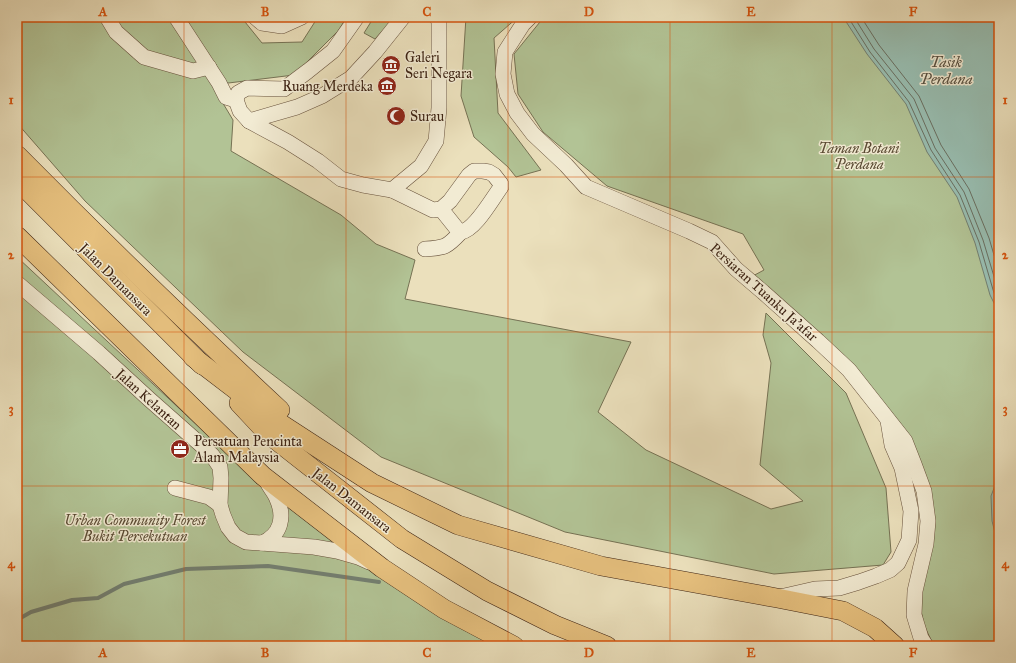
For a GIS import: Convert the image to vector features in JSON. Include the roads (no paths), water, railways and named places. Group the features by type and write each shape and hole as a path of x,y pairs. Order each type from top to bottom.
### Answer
{"main road":[{"path":"17,155 192,328 330,456"},
{"name":"Jalan Damansara","path":"17,180 267,433 402,539 487,591 556,625 607,646"},
{"path":"17,236 263,476 382,568 444,609 514,646"},
{"path":"193,357 278,422 372,483 458,525 601,566 843,611 875,628 895,646"}],"street":[{"path":"107,17 116,32 144,57 193,71 209,67"},
{"path":"176,17 209,67 226,97 236,100"},
{"path":"255,17 262,23 282,26 302,17"},
{"path":"357,17 333,51 284,89 247,88 238,93 236,100 240,111 249,121 288,142 341,178 363,185 392,190 433,210 441,209 450,201 469,175 474,171 489,172 494,175 501,184 500,187 478,220 466,232 461,232 450,244 440,248 425,249"},
{"path":"249,121 297,107 322,96 351,78 375,52 403,17"},
{"path":"392,190 421,166 436,141 439,108 439,22 436,17"},
{"name":"Persiaran Tuanku Ja'afar","path":"530,17 523,24 504,52 503,74 507,94 517,113 533,134 566,165 586,187 712,242 736,269 849,370 904,441 924,491 928,521 926,544 915,591 914,615 921,638 926,646"},
{"path":"441,209 461,232"},
{"name":"Jalan Kelantan","path":"17,282 99,353 212,455 220,467 220,504 223,515 228,527 235,536 246,542 337,551 382,568"},
{"name":"Persiaran Tuanku Ja'afar","path":"777,598 815,589 839,588 876,576 890,570 898,563 909,540 911,511 902,468 892,445 888,420"},
{"path":"262,543 274,536 280,528 281,521 277,499 263,476"},
{"path":"175,488 209,497 220,504"}],"water":[{"name":"Tasik Perdana","path":"843,17 999,17 999,313 990,295 975,243 957,197 927,152 906,104 867,54"},
{"path":"999,475 999,548 992,521 991,496"}],"waterway":[{"path":"17,620 31,612 72,600 98,598 124,584 186,569 268,566 379,582"}],"place":[{"name":"Galeri Seri Negara","path":"391,65"},
{"name":"Ruang Merdeka","path":"387,86"},
{"name":"Surau","path":"396,116"},
{"name":"Persatuan Pencinta Alam Malaysia","path":"180,449"}],"park label":[{"name":"Taman Botani Perdana","path":"859,156"},
{"name":"Urban Community Forest Bukit Persekutuan","path":"135,528"}]}
